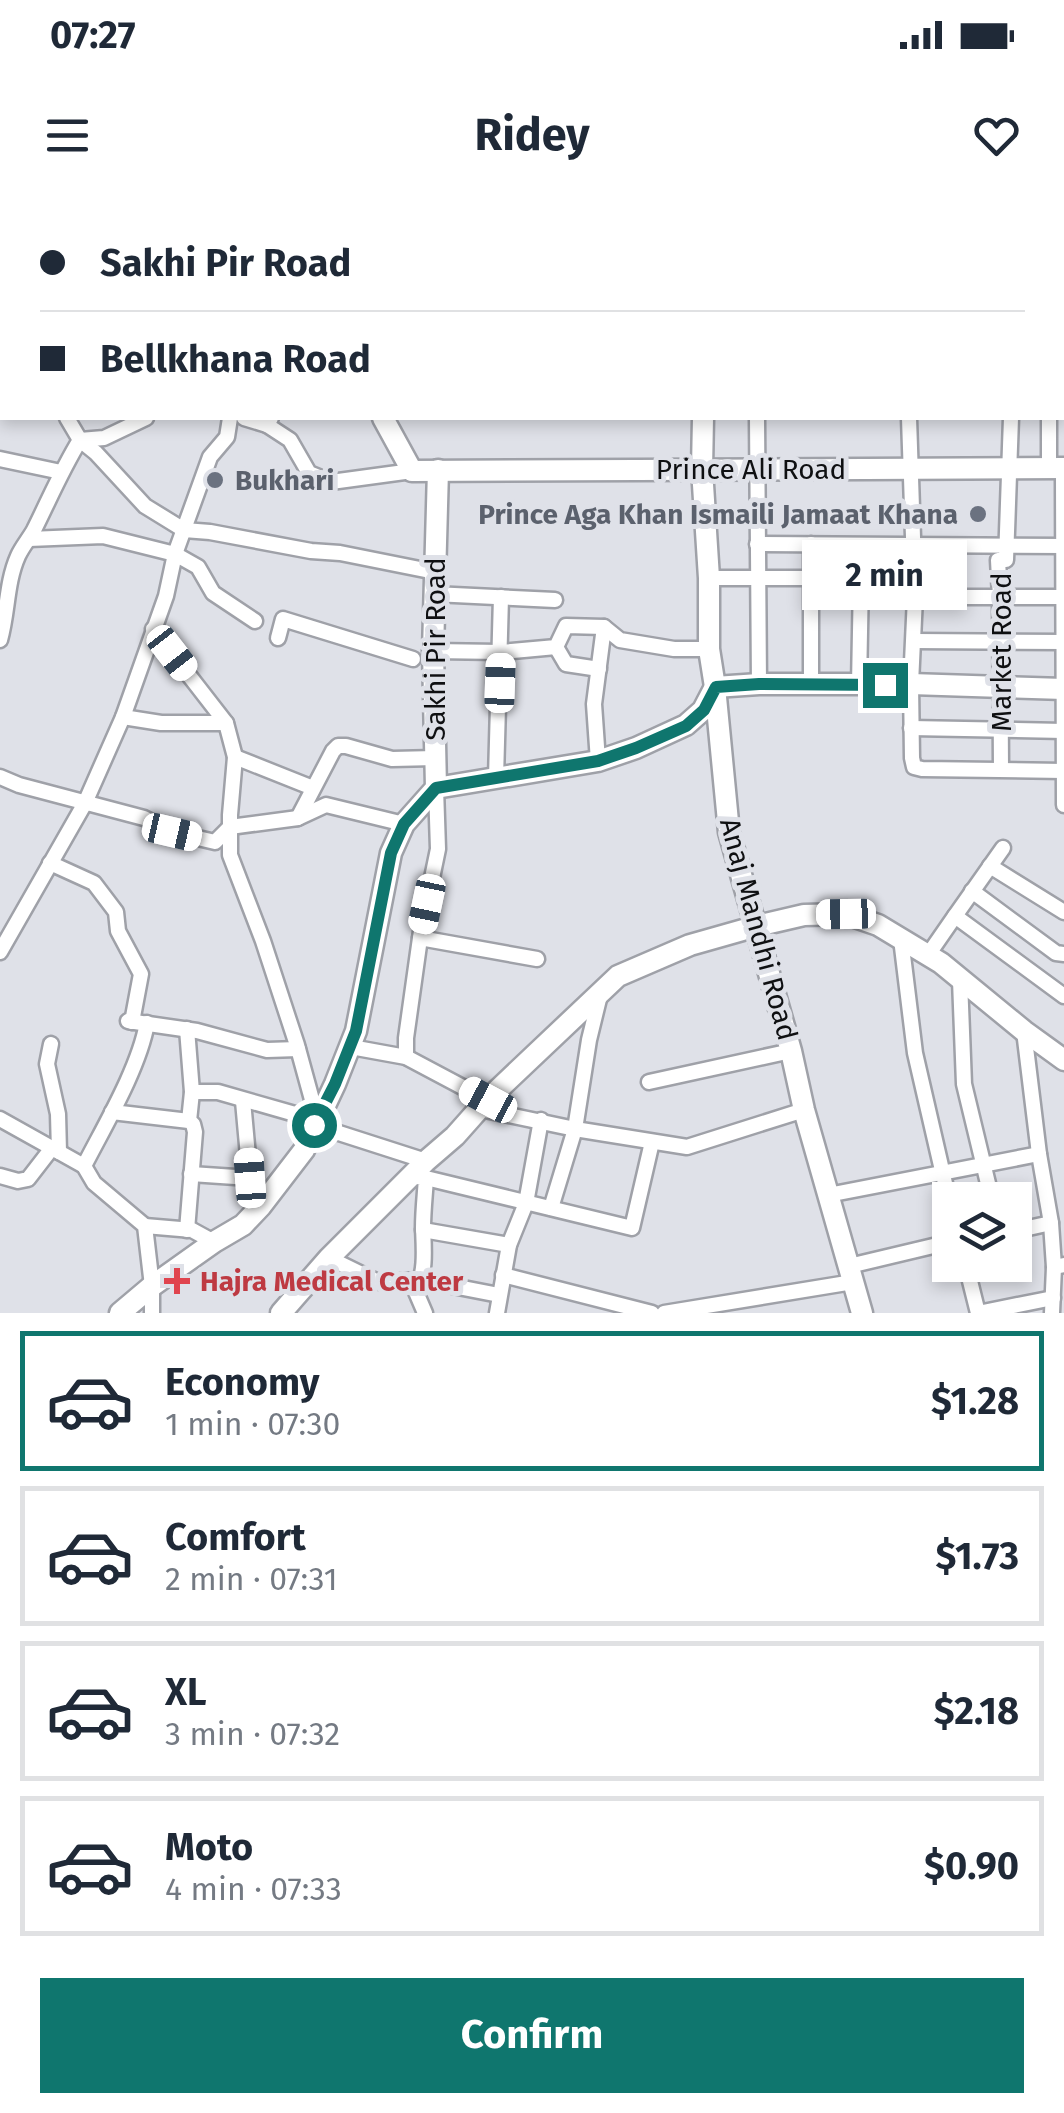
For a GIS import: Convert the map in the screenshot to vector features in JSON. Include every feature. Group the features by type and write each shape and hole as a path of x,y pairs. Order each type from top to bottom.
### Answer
{"street":[{"path":"67,420 80,440 145,506 184,530 340,554 501,598 555,600"},
{"path":"80,440 104,438 142,420"},
{"path":"0,952 85,803 124,717 166,596 175,554 210,457 227,437 230,420"},
{"path":"269,421 290,440 309,473 332,482 412,471 384,420"},
{"name":"Anaj Mandhi Road","path":"703,420 709,649 729,832 862,1313"},
{"path":"757,420 759,684"},
{"path":"909,420 915,597 911,684 914,766 1001,769"},
{"name":"Market Road","path":"1011,420 1006,560 998,560 1001,769 1064,771"},
{"path":"1049,420 1059,471 1064,546 1064,805"},
{"path":"0,640 6,610 3,600 18,557 80,440"},
{"path":"0,460 60,472"},
{"name":"Prince Ali Road","path":"412,471 1008,467 1059,471"},
{"name":"Sakhi Pir Road","path":"436,788 423,655 435,583 438,470"},
{"path":"29,538 103,536 175,554 198,567 213,593 255,621"},
{"path":"757,544 1064,546"},
{"path":"810,544 811,686"},
{"path":"708,578 914,578"},
{"path":"859,685 861,578"},
{"path":"915,597 1064,597"},
{"path":"496,778 501,598"},
{"path":"278,638 283,619 423,655 556,648"},
{"path":"556,648 566,626 604,628 620,640 674,649 709,649"},
{"path":"598,761 594,704 604,628"},
{"path":"153,629 226,722 235,757 230,855 298,1049 316,1121"},
{"path":"914,641 1064,642"},
{"path":"556,648 566,664 598,668"},
{"path":"120,1313 152,1286 243,1225 304,1150 351,1047 391,853 404,824 436,788 598,761 636,748 686,726 704,710 716,687 911,684 1064,689"},
{"path":"124,717 160,723 226,722"},
{"path":"911,728 1064,731"},
{"path":"298,818 338,746 392,759 434,758"},
{"path":"235,757 313,788"},
{"path":"0,777 215,842 230,828 298,818 326,805 404,824"},
{"path":"406,1058 420,938 438,849 436,788"},
{"path":"928,955 1003,848"},
{"path":"50,863 94,883 116,912 118,931 141,974 136,1022 140,1050 84,1166"},
{"path":"990,866 1064,912"},
{"path":"972,891 1056,954 1064,954"},
{"path":"282,1312 329,1258 618,976 690,945 804,915 846,914 878,925 928,955 1064,1060"},
{"path":"955,916 1064,996"},
{"path":"420,938 537,959"},
{"path":"901,938 915,1052 944,1182"},
{"path":"960,980 964,1084 988,1182"},
{"path":"551,1208 575,1128 600,994"},
{"path":"136,1022 187,1029 268,1050 298,1049"},
{"path":"187,1029 190,1121 194,1132 187,1230"},
{"path":"970,1282 978,1313 1053,1306 1059,1266 1024,1031"},
{"path":"0,1176 28,1180 55,1150 58,1114 47,1064 51,1044"},
{"path":"351,1047 406,1058 484,1104 575,1128 688,1148 804,1110"},
{"path":"648,1082 791,1051"},
{"path":"192,1092 218,1092 316,1121 421,1172 526,1203 632,1228 652,1142"},
{"path":"243,1101 250,1178 262,1206"},
{"path":"112,1112 190,1121"},
{"path":"0,1118 84,1166 94,1183 145,1226 187,1230 214,1242"},
{"path":"497,1313 509,1245 526,1203 541,1120"},
{"path":"828,1195 1040,1154"},
{"path":"421,1172 426,1250 422,1280 416,1292 425,1313"},
{"path":"191,1174 250,1178"},
{"path":"1032,1227 1051,1223"},
{"path":"145,1226 152,1313"},
{"path":"423,1230 509,1245"},
{"path":"664,1313 851,1274 932,1248"},
{"path":"329,1258 378,1282 422,1280 499,1295"},
{"path":"503,1275 652,1313"}],"place":[{"name":"Bukhari","path":"215,480"},
{"name":"Prince Aga Khan Ismaili Jamaat Khana","path":"978,514"},
{"name":"Hajra Medical Center","path":"177,1281"}],"route":[{"path":"314,1125 356,1031 391,853 404,824 436,788 598,761 636,748 686,726 704,710 716,687 885,685"}]}
